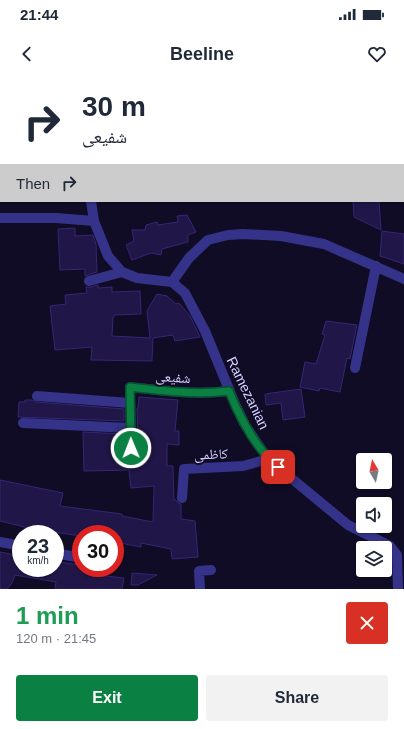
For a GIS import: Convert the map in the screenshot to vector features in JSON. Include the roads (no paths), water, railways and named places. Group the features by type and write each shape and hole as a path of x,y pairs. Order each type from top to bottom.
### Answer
{"street":[{"path":"91,202 94,221 108,256 122,272 137,278 172,282 189,258 208,240 228,235 243,234 281,236 324,244 404,279"},
{"path":"0,218 56,218 94,221"},
{"path":"355,368 376,266"},
{"path":"89,281 122,272"},
{"name":"Ramezanian","path":"172,282 185,294 205,331 229,391 245,425 268,459 348,525 390,546 397,555 398,589"},
{"name":"شفیعی","path":"131,448 130,387 180,392 229,391"},
{"path":"37,396 130,403"},
{"path":"23,423 130,428"},
{"name":"کاظمی","path":"182,498 184,469 243,466 268,459"},
{"path":"0,542 12,544"},
{"path":"200,589 200,570 211,570"}]}
